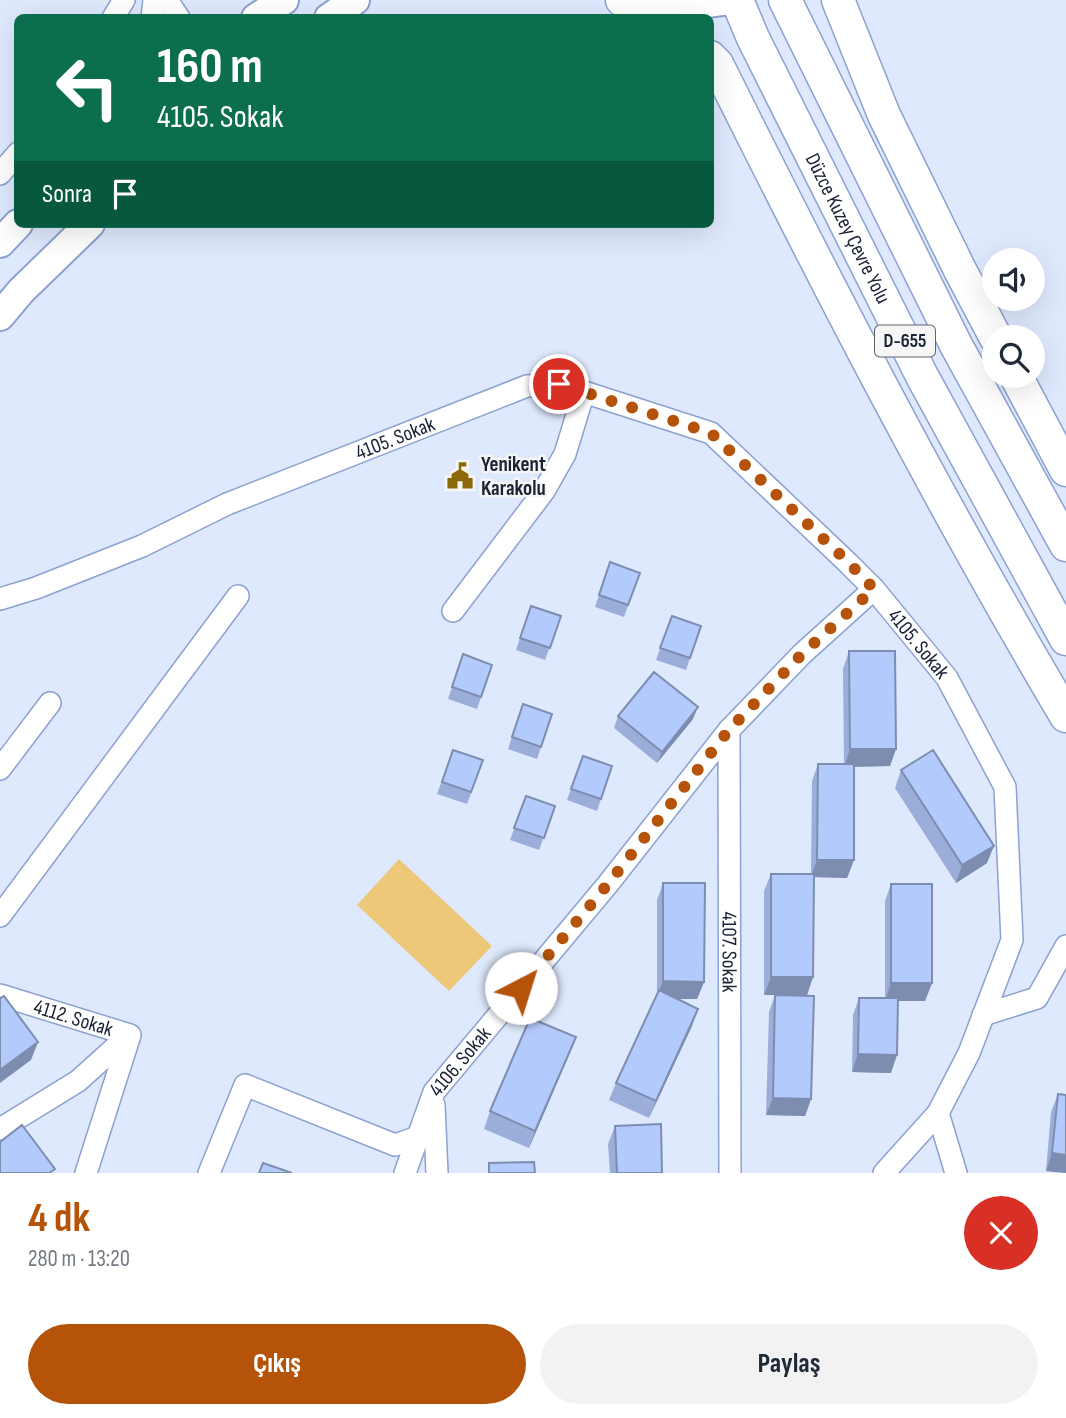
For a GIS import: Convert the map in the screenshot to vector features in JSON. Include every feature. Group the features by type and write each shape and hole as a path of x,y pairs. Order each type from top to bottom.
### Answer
{"highway":[{"path":"622,0 649,14"},
{"name":"Düzce Kuzey Çevre Yolu","path":"737,0 753,38 922,376 1066,639"},
{"path":"838,0 884,115 989,325"},
{"name":"Düzce Kuzey Çevre Yolu","path":"789,8 956,345 1066,545"},
{"path":"714,61 878,382 1003,610 1066,716"},
{"path":"1024,388 1056,439 1066,470"}],"main road":[{"path":"262,14 284,0"},
{"path":"335,14 355,0"},
{"path":"634,0 681,7 730,0"},
{"path":"0,243 14,228"},
{"path":"0,316 21,291 86,228"}],"street":[{"path":"0,174 14,158"},
{"name":"4105. Sokak","path":"0,599 142,546 227,504 527,386 559,384 711,433 874,589 947,678 1005,788 1012,940 968,1053 938,1113 884,1173"},
{"path":"453,611 544,491 565,454 584,392"},
{"name":"4106. Sokak","path":"405,1173 434,1092 608,884 729,730 802,654 874,589"},
{"path":"0,916 238,596"},
{"path":"0,769 50,703"},
{"name":"4107. Sokak","path":"729,730 730,1173"},
{"path":"983,1015 1037,998 1066,946"},
{"name":"4112. Sokak","path":"0,995 130,1035 86,1173"},
{"path":"0,1129 78,1081 130,1035"},
{"path":"209,1173 245,1085 394,1145 418,1137"},
{"path":"434,1092 437,1173"},
{"path":"938,1113 956,1173"}],"shaded area":[{"path":"399,859 492,946 449,991 357,905"}],"building":[{"path":"610,562 640,573 628,605 599,595"},
{"path":"531,606 561,616 550,648 520,638"},
{"path":"672,616 701,626 690,658 660,648"},
{"path":"849,651 895,651 896,749 850,749"},
{"path":"463,654 492,665 481,697 452,687"},
{"path":"654,672 698,707 662,752 618,716"},
{"path":"523,704 552,714 541,747 512,737"},
{"path":"453,750 483,760 471,792 442,782"},
{"path":"933,750 994,846 962,865 901,770"},
{"path":"583,756 612,766 601,799 571,789"},
{"path":"818,764 854,764 854,860 817,860"},
{"path":"526,796 555,806 544,838 514,828"},
{"path":"771,874 814,874 813,977 771,977"},
{"path":"663,883 705,883 704,982 663,981"},
{"path":"891,884 932,884 932,983 891,983"},
{"path":"659,990 698,1009 656,1101 616,1083"},
{"path":"775,995 814,996 811,1099 773,1098"},
{"path":"4,996 38,1042 0,1070 0,998"},
{"path":"859,998 898,998 897,1055 858,1054"},
{"path":"530,1018 576,1037 535,1131 490,1111"},
{"path":"1058,1094 1066,1095 1066,1155 1052,1153"},
{"path":"661,1124 662,1173 617,1173 615,1126"},
{"path":"22,1125 55,1169 49,1173 0,1173 0,1142"},
{"path":"534,1162 535,1173 489,1173 489,1163"},
{"path":"263,1163 292,1173 259,1173"}],"place":[{"name":"Yenikent Karakolu","path":"460,476"}],"route":[{"path":"521,988 608,884 729,730 802,654 874,589 711,433 559,384"}]}
